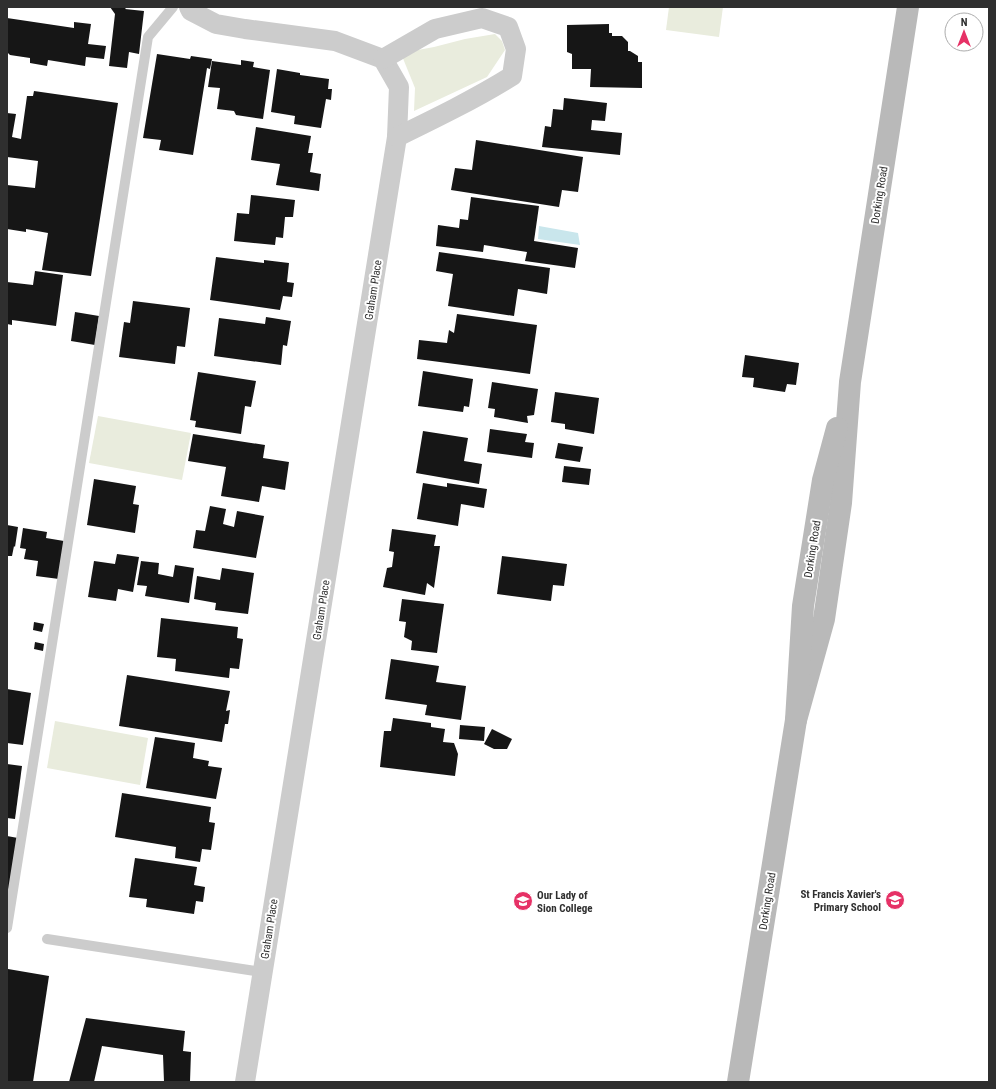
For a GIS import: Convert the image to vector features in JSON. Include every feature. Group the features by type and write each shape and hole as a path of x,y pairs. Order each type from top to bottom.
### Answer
{"main road":[{"name":"Dorking Road","path":"796,720 824,619 842,503 850,382 908,7"},
{"name":"Dorking Road","path":"738,1082 796,720 803,606 823,480 850,382"},
{"path":"815,530 837,533"}],"street":[{"path":"189,7 191,11 216,24 335,41 384,59 435,29 482,18 508,28 516,49 512,76 477,97 397,137"},
{"name":"Graham Place","path":"245,1082 397,137 399,87 384,59"}],"lane":[{"path":"7,928 148,37 173,7"},
{"path":"47,939 262,972"}],"shaded area":[{"path":"669,7 723,7 719,37 666,30"},
{"path":"495,34 502,41 505,50 487,77 414,111 415,88 402,56 407,52"},
{"path":"98,416 191,433 182,480 89,463"},
{"path":"55,721 148,738 140,785 47,768"}],"water":[{"path":"539,226 578,233 580,245 538,239"}],"building":[{"path":"110,7 127,7 125,9 144,11 139,54 129,52 127,68 109,66 115,14"},
{"path":"7,18 74,28 74,22 91,24 88,44 106,46 104,59 86,57 85,66 48,60 47,66 30,63 30,58 10,55 7,52"},
{"path":"609,24 609,33 612,33 612,36 622,36 628,42 628,51 638,56 638,62 642,62 642,88 590,87 591,69 572,69 572,54 567,52 567,25"},
{"path":"157,54 190,59 191,56 212,59 210,69 207,68 193,155 159,150 161,140 143,138"},
{"path":"241,60 254,62 253,67 270,70 263,119 236,115 234,111 217,109 220,88 208,87 212,61 241,65"},
{"path":"277,69 300,73 300,75 329,79 328,89 332,89 331,100 326,99 321,128 294,124 295,116 271,112"},
{"path":"34,91 118,103 91,276 42,270 48,233 26,229 26,232 7,229 7,185 35,188 38,161 7,157 7,113 16,114 12,137 21,139 27,96 33,96"},
{"path":"564,98 607,103 605,121 592,120 591,130 622,133 620,155 542,147 545,126 551,127 553,109 563,110"},
{"path":"256,127 311,136 308,153 313,153 310,172 321,174 319,191 276,185 280,164 251,160"},
{"path":"476,140 583,157 578,192 562,190 559,207 451,190 455,168 472,170"},
{"path":"251,195 295,200 293,217 285,217 283,238 276,237 275,245 234,241 237,213 249,214"},
{"path":"471,197 539,206 534,241 578,248 575,268 525,261 527,252 484,245 483,252 436,246 438,225 459,228 460,219 468,220"},
{"path":"439,252 550,268 547,294 518,289 514,316 448,306 453,274 436,271"},
{"path":"216,257 264,263 264,260 289,263 287,282 294,283 292,297 283,296 280,310 210,300"},
{"path":"35,271 63,275 56,326 12,320 12,325 7,324 7,282 33,285"},
{"path":"133,301 190,308 185,347 177,346 175,364 119,357 124,322 130,323"},
{"path":"75,312 99,316 95,345 71,341"},
{"path":"457,314 537,325 530,374 417,359 419,340 447,343 449,330 454,333"},
{"path":"266,317 291,321 287,346 283,345 281,365 214,356 219,318 265,324"},
{"path":"745,355 799,363 796,385 787,384 785,392 753,387 754,378 742,377"},
{"path":"423,371 473,379 469,407 464,406 463,412 418,406"},
{"path":"198,372 256,381 251,407 245,406 241,434 195,427 196,421 190,420"},
{"path":"492,382 538,389 534,415 527,416 528,423 494,417 495,409 488,408"},
{"path":"555,392 599,398 594,434 565,429 565,424 551,422"},
{"path":"490,429 527,434 525,442 534,443 532,458 487,452"},
{"path":"423,431 468,438 464,461 482,464 479,484 416,473"},
{"path":"193,434 265,445 263,458 289,462 285,490 262,486 259,502 221,496 226,467 188,461"},
{"path":"558,443 583,447 580,462 555,458"},
{"path":"564,466 591,469 589,485 562,482"},
{"path":"94,479 136,486 133,504 139,505 135,533 87,525"},
{"path":"423,483 447,487 447,483 487,489 484,508 461,504 458,526 417,519"},
{"path":"210,506 226,509 223,524 234,527 237,511 264,516 256,558 193,548 196,530 205,531"},
{"path":"7,525 18,527 12,556 7,556"},
{"path":"23,528 47,532 46,538 64,541 59,579 36,576 38,561 24,559 26,549 20,548"},
{"path":"392,529 436,535 434,546 440,546 434,588 427,583 425,595 383,587 387,568 392,567 394,552 389,551"},
{"path":"117,554 139,557 133,592 118,589 116,601 88,597 94,561 115,564"},
{"path":"502,556 567,564 564,586 553,585 551,601 497,594"},
{"path":"141,561 159,563 158,574 173,577 175,565 194,568 189,603 145,596 147,586 137,585"},
{"path":"222,568 254,573 248,614 215,610 216,603 194,599 197,576 220,580"},
{"path":"402,599 444,604 437,653 411,650 412,641 404,637 406,622 399,621"},
{"path":"161,618 238,627 237,638 243,639 239,669 230,668 229,678 175,671 176,659 157,657"},
{"path":"34,622 44,624 42,632 33,630"},
{"path":"35,642 44,644 43,651 34,649"},
{"path":"391,659 439,666 436,682 466,686 461,720 425,715 427,705 385,699"},
{"path":"127,675 230,691 226,711 230,710 228,724 225,724 222,742 119,726"},
{"path":"7,689 31,693 23,745 7,743"},
{"path":"393,718 431,723 431,727 445,729 443,742 454,743 458,754 455,776 380,767 384,731 391,731"},
{"path":"460,725 485,727 484,741 459,739"},
{"path":"492,729 512,739 507,749 494,749 484,744"},
{"path":"155,737 195,743 193,758 209,761 208,766 222,768 216,799 146,788"},
{"path":"7,764 22,766 15,819 7,818"},
{"path":"122,793 211,807 209,822 215,823 211,850 202,849 200,862 175,858 176,847 115,837"},
{"path":"7,836 18,838 7,899"},
{"path":"135,858 197,867 194,885 205,887 203,902 196,901 194,914 146,907 147,899 129,897"},
{"path":"8,969 49,976 33,1082 7,1082"},
{"path":"86,1018 185,1031 183,1051 191,1052 190,1082 164,1082 163,1055 102,1046 94,1082 69,1082"}],"place":[{"name":"St Francis Xavier's Primary School","path":"895,900"},
{"name":"Our Lady of Sion College","path":"523,901"}]}
